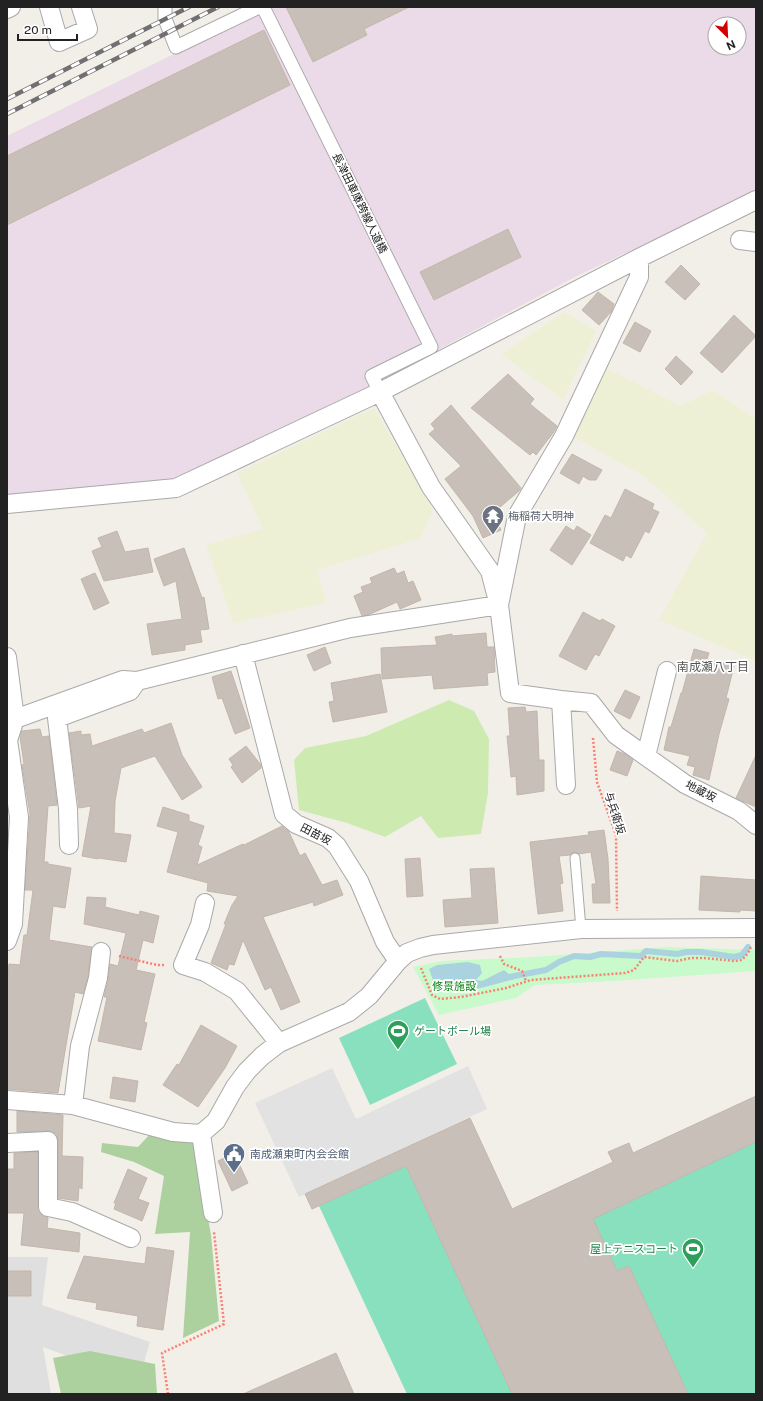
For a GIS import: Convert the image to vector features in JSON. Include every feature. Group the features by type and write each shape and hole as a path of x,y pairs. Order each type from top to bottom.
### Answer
{"street":[{"path":"7,9 11,7"},
{"path":"49,7 59,42 88,29 81,7"},
{"path":"165,7 165,19 176,47 258,7"},
{"name":"長津田車庫跨線人道橋","path":"263,7 431,347 372,376 380,392"},
{"path":"7,504 176,488 380,392 639,258 756,200"},
{"path":"499,605 517,516 564,436 639,277 639,258"},
{"path":"380,392 431,487 490,571 499,605"},
{"path":"15,719 123,680 138,681 350,628 499,605"},
{"name":"地蔵坂","path":"499,605 510,693 591,703 616,735 685,784 739,811 756,825"},
{"name":"田苗坂","path":"243,654 284,814 296,824 328,838 337,846 359,881 386,942 398,961"},
{"path":"7,657 15,719 8,740 19,817 13,924 7,941"},
{"path":"646,756 667,671"},
{"path":"68,846 68,809 57,718 130,691 138,681"},
{"path":"561,700 566,785"},
{"path":"205,903 200,925 183,965 205,972 237,992 279,1043"},
{"path":"7,1100 73,1105 174,1132 201,1134 216,1121 246,1070 262,1056 279,1043 349,1012 369,996 398,961 407,953 420,948 433,945 581,929 617,929 755,935"},
{"path":"73,1105 80,1046 98,978 101,952"},
{"path":"201,1134 213,1213"},
{"path":"7,1143 48,1141 48,1207 72,1212 130,1238"}],"lane":[{"path":"575,858 581,929"}],"path":[{"name":"与兵衛坂","path":"593,735 597,782 616,835 617,929"},
{"path":"419,962 432,995 440,999 506,988 526,981 625,973 634,970 644,957 677,961 691,958 735,961 742,960 748,953 755,935"},
{"path":"497,951 504,964 522,971 526,981"},
{"path":"101,952 157,965"},
{"path":"168,1394 162,1353 224,1324 213,1213"}],"shaded area":[{"path":"254,7 756,7 756,191 575,277 370,386 235,449 176,480 7,496 7,136 180,51"},
{"path":"468,1066 487,1109 299,1197 255,1103 332,1068 356,1119"},
{"path":"7,1257 48,1257 42,1305 150,1342 138,1382 43,1347 51,1394 7,1394"}],"green space":[{"path":"564,312 596,331 563,400 501,354"},
{"path":"604,367 681,406 713,390 756,419 756,661 659,620 707,533 642,475 574,437"},
{"path":"374,408 433,509 421,538 317,570 326,603 233,623 206,545 263,529 237,473"},
{"path":"449,700 474,711 489,739 488,793 481,834 438,838 421,816 385,837 347,823 299,810 294,760 305,748 366,736"},
{"name":"修景施設","path":"666,947 756,950 756,971 535,985 516,998 439,1015 413,967 442,961 535,957"},
{"name":"ゲートボール場","path":"425,998 457,1064 370,1105 339,1038"},
{"path":"152,1132 194,1139 211,1235 219,1321 183,1338 190,1232 155,1234 164,1176 134,1162 101,1152 102,1143 138,1147"},
{"name":"屋上テニスコート","path":"756,1142 756,1394 688,1394 629,1266 617,1271 593,1219"},
{"path":"406,1166 512,1394 407,1394 319,1206"},
{"path":"90,1351 155,1364 157,1394 61,1394 53,1358"}],"water":[{"path":"468,962 480,965 482,973 476,980 482,981 504,970 511,976 517,975 515,979 481,988 455,992 438,990 429,969 437,965"}],"building":[{"path":"286,7 409,7 364,29 367,35 313,62"},
{"path":"264,30 290,85 7,225 7,156"},
{"path":"508,229 521,257 434,300 420,272"},
{"path":"681,265 700,284 685,300 665,282"},
{"path":"598,292 614,304 611,312 599,325 582,310"},
{"path":"734,315 756,336 722,373 700,353"},
{"path":"635,322 651,331 640,352 623,343"},
{"path":"676,356 693,372 681,385 665,369"},
{"path":"508,374 534,399 530,404 557,426 536,455 533,452 530,455 471,408"},
{"path":"451,405 521,488 493,513 501,530 483,538 473,516 445,479 461,466 429,434 435,429 431,424"},
{"path":"572,454 602,470 596,480 589,480 583,476 579,484 560,473"},
{"path":"625,489 654,504 652,509 659,512 649,533 645,531 631,558 626,555 623,561 590,543 605,515 611,518"},
{"path":"566,526 574,531 577,526 591,535 572,565 550,550"},
{"path":"117,531 125,552 148,548 153,572 104,581 92,551 102,547 98,538"},
{"path":"184,548 202,598 204,597 209,629 200,630 202,642 185,645 185,650 152,655 147,624 182,619 176,581 164,586 154,559"},
{"path":"394,568 397,574 404,571 408,583 413,581 421,600 400,609 397,602 368,615 362,616 354,596 363,592 361,587 372,583 370,578"},
{"path":"95,573 109,603 94,610 81,579"},
{"path":"583,612 600,621 602,619 615,626 599,656 595,654 586,670 559,656"},
{"path":"486,633 487,647 494,647 495,672 487,673 488,685 434,689 432,675 382,679 381,648 437,645 435,637 452,634 452,636"},
{"path":"325,647 331,663 314,671 307,655"},
{"path":"694,649 709,653 707,659 734,666 726,698 729,699 719,734 709,780 693,775 695,767 687,765 690,756 664,750 669,727 671,727 682,693"},
{"path":"231,671 250,728 235,734 222,698 218,699 212,677"},
{"path":"380,674 387,712 333,722 329,702 334,701 331,683"},
{"path":"625,690 640,697 630,719 614,711"},
{"path":"525,707 526,712 537,711 539,760 544,760 544,791 517,795 516,776 511,777 507,736 510,736 508,708"},
{"path":"171,723 182,755 202,787 182,800 155,756 121,768 115,801 114,833 131,835 126,862 82,856 91,806 79,808 69,733 81,731 81,735 90,734 92,746 142,729 144,733"},
{"path":"40,729 42,737 49,736 57,805 48,806 44,862 71,868 65,908 53,906 49,940 92,947 88,976 83,994 75,992 58,1093 7,1089 7,984 9,964 20,965 24,935 27,935 33,890 25,890 30,814 22,765 24,764 20,737 22,731"},
{"path":"246,746 261,765 261,768 242,783 231,767 233,765 229,759"},
{"path":"617,751 625,754 633,760 627,776 610,770"},
{"path":"756,755 756,807 736,798"},
{"path":"163,807 189,815 189,821 204,826 198,845 202,847 197,865 243,844 244,845 282,826 289,832 300,856 305,853 322,885 337,880 343,895 314,906 313,902 263,917 300,1002 281,1010 271,987 265,990 243,940 234,965 229,964 227,970 211,963 226,924 224,924 232,905 238,896 207,891 208,883 167,872 178,832 157,826"},
{"path":"604,830 608,859 610,903 593,903 592,884 596,884 591,852 579,854 574,852 570,855 559,856 563,883 560,884 563,911 538,914 530,842 589,835 588,832"},
{"path":"420,858 423,896 407,897 405,859"},
{"path":"494,868 498,923 445,927 443,900 472,898 470,869"},
{"path":"701,876 756,880 756,911 740,910 740,912 699,910"},
{"path":"87,897 106,898 105,907 139,915 140,911 159,916 153,943 143,940 136,970 155,974 144,1022 147,1023 141,1050 98,1041 107,997 104,997 110,964 118,966 126,933 84,924"},
{"path":"201,1025 237,1046 225,1068 198,1107 163,1085 177,1064 179,1065"},
{"path":"113,1077 138,1081 135,1102 110,1098"},
{"path":"756,1096 756,1142 593,1219 617,1271 629,1266 688,1394 512,1394 406,1166 312,1209 305,1194 470,1118 512,1209 613,1162 608,1152 629,1143 633,1153"},
{"path":"17,1111 63,1115 62,1156 83,1157 82,1189 79,1187 78,1201 58,1198 57,1135 53,1132 47,1131 17,1132"},
{"path":"38,1152 38,1211 48,1218 47,1228 80,1233 79,1252 21,1245 24,1213 7,1213 7,1169 14,1169 14,1153"},
{"path":"234,1153 248,1183 232,1191 218,1161"},
{"path":"128,1169 147,1178 138,1199 149,1203 142,1221 114,1209 116,1203 114,1203"},
{"path":"147,1247 174,1251 163,1330 137,1326 138,1316 96,1309 97,1303 67,1298 84,1256 145,1264"},
{"path":"7,1271 31,1271 31,1296 7,1296"},
{"path":"336,1353 354,1394 243,1394"}],"waterway":[{"path":"509,977 546,970 559,962 574,956 590,957 601,954 641,956 646,951 677,954 686,952 701,952 734,957 742,955 748,947"}],"railway":[{"path":"7,99 189,7"},
{"path":"7,114 218,7"}],"place":[{"name":"梅稲荷大明神","path":"493,536"},
{"name":"ゲートボール場","path":"398,1050"},
{"name":"南成瀬東町内会会館","path":"234,1174"},
{"name":"屋上テニスコート","path":"693,1268"}],"district":[{"name":"南成瀬八丁目","path":"713,667"}]}
